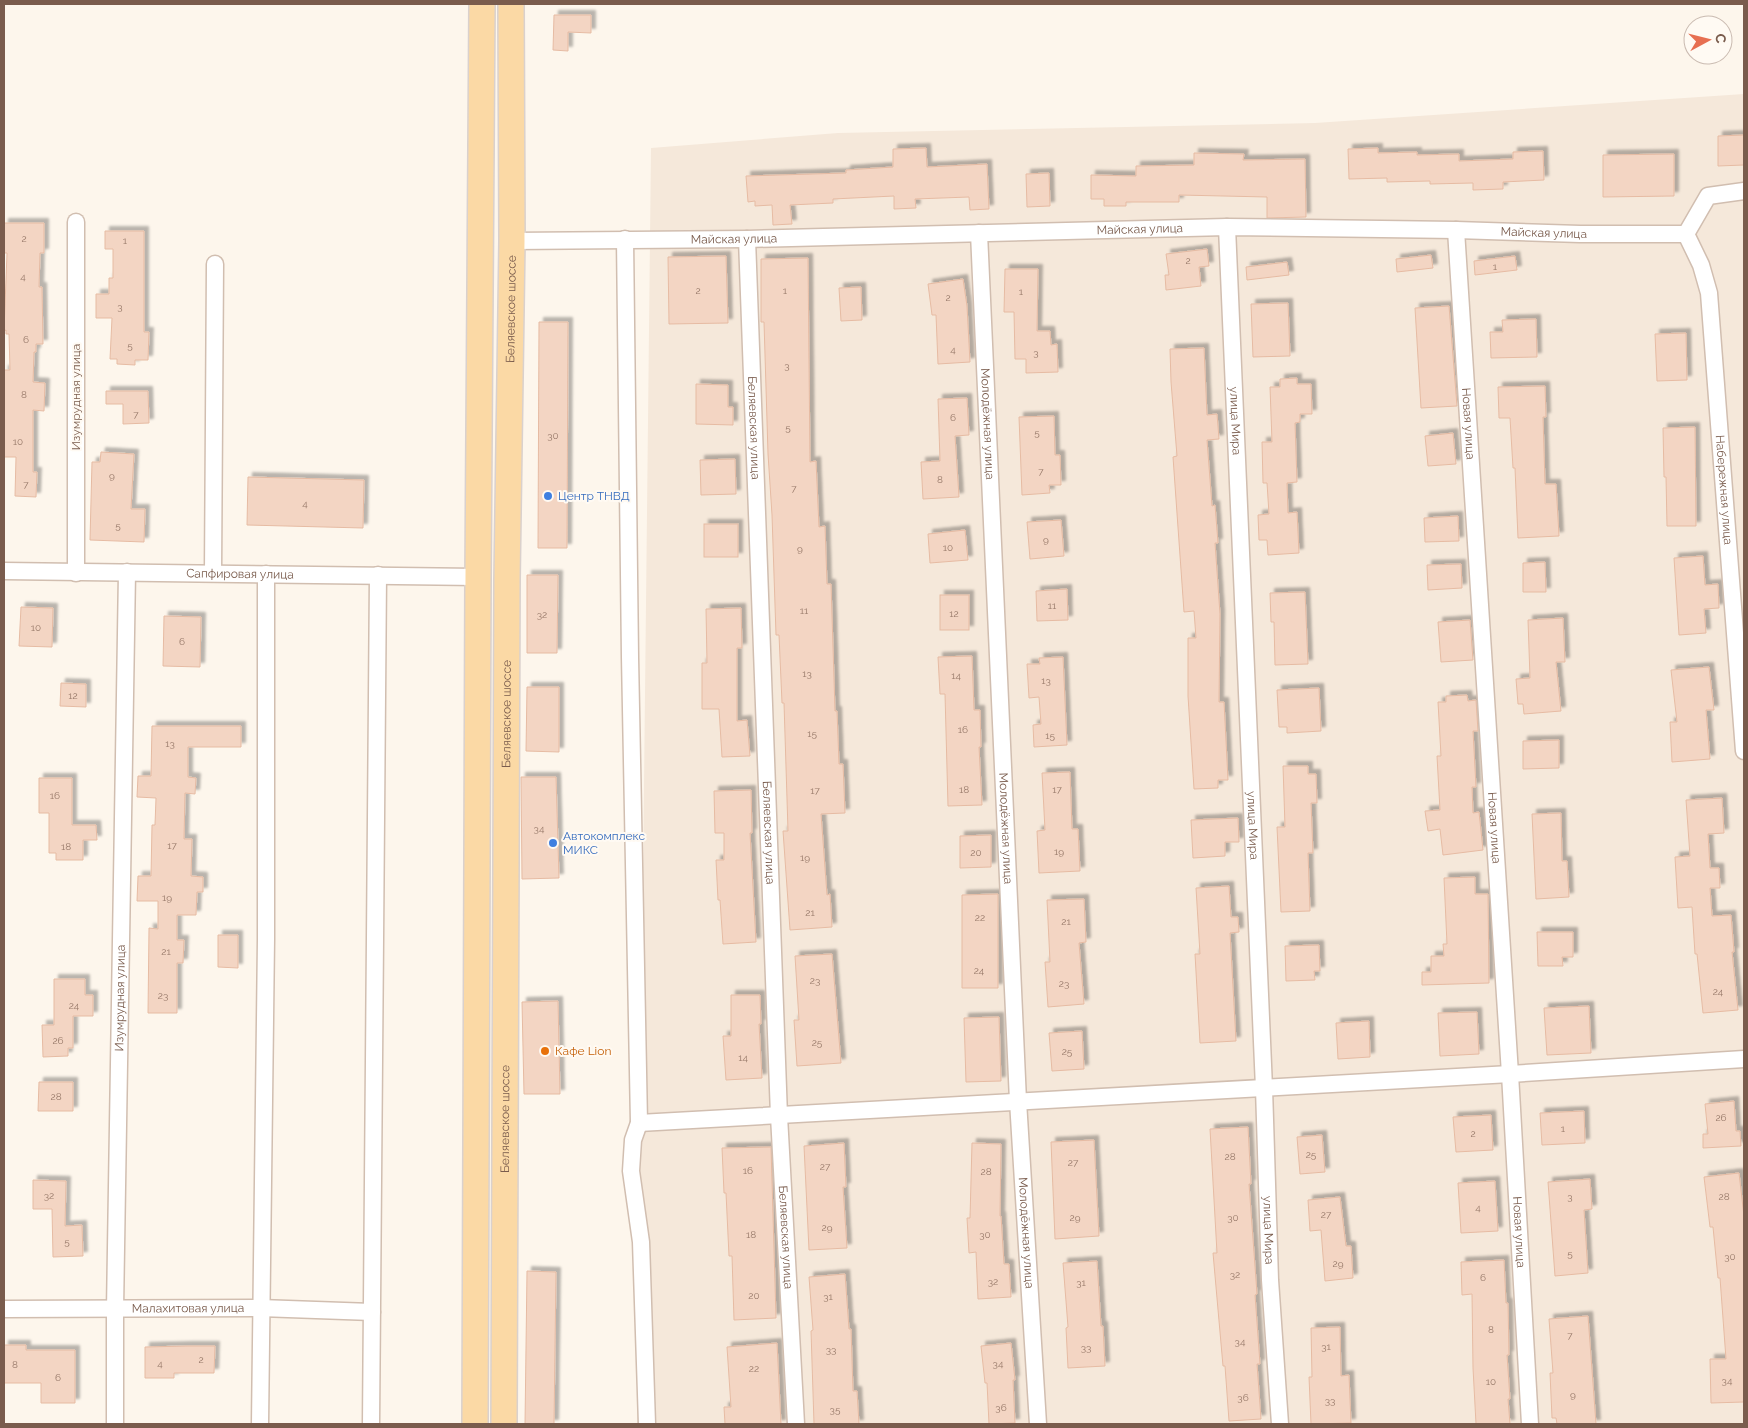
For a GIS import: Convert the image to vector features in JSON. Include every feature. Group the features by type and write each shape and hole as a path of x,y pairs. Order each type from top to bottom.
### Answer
{"main road":[{"path":"475,1424 482,4"},
{"name":"Беляевское шоссе","path":"504,1424 507,580 512,241 510,4"},
{"path":"480,240 512,241"}],"street":[{"path":"1686,234 1708,196 1744,191"},
{"name":"Изумрудная улица","path":"76,222 76,573"},
{"name":"Майская улица","path":"512,241 746,239 1227,227 1456,230 1580,234 1686,234"},
{"name":"улица Мира","path":"1227,227 1264,1088 1270,1280 1280,1424"},
{"name":"Новая улица","path":"1456,230 1510,1074 1530,1424"},
{"name":"Молодёжная улица","path":"979,233 1018,1101 1038,1424"},
{"name":"Набережная улица","path":"1686,234 1701,264 1709,293 1744,751"},
{"path":"625,239 630,658 639,1123 633,1140 631,1171 640,1242 647,1424"},
{"name":"Беляевская улица","path":"746,239 779,1116 796,1424"},
{"path":"213,573 215,264"},
{"name":"Сапфировая улица","path":"4,572 478,577"},
{"name":"Изумрудная улица","path":"115,1424 115,1310 127,572"},
{"path":"260,1424 266,939 266,574"},
{"path":"370,1424 378,576"},
{"path":"639,1123 1744,1059"},
{"name":"Малахитовая улица","path":"4,1309 260,1308 372,1312"}],"shaded area":[{"path":"1744,94 1744,1424 637,1424 651,148 838,133 1315,123"}],"building":[{"path":"554,15 591,15 591,33 568,32 568,51 553,50"},
{"path":"1744,135 1744,165 1718,166 1718,136"},
{"path":"926,148 927,167 987,164 989,209 970,210 969,197 915,199 916,208 894,209 894,196 833,199 833,203 790,205 792,224 773,225 772,205 755,206 755,201 748,202 746,176 846,173 846,170 893,167 893,149"},
{"path":"1378,148 1378,153 1417,152 1417,155 1459,154 1459,161 1513,159 1513,152 1543,151 1544,180 1503,182 1503,189 1473,190 1473,183 1430,184 1430,181 1387,182 1387,178 1349,179 1348,149"},
{"path":"1194,153 1244,154 1243,160 1305,159 1306,217 1267,218 1267,197 1179,195 1179,202 1126,202 1126,206 1104,206 1104,199 1091,199 1091,175 1136,176 1136,166 1194,165"},
{"path":"1674,154 1674,196 1603,197 1603,155"},
{"path":"1049,173 1050,206 1027,207 1026,174"},
{"path":"4,223 44,223 44,253 40,253 39,287 42,287 43,344 36,344 33,382 45,383 44,411 33,410 33,472 37,472 36,497 15,496 16,457 4,457 4,370 10,370 9,334 6,334 6,330 4,331 7,253 4,253"},
{"path":"105,231 144,231 144,332 149,332 148,360 135,360 135,365 117,364 117,359 110,359 112,318 96,318 96,294 109,294 109,278 113,278 113,249 105,249"},
{"path":"1207,249 1209,266 1199,267 1201,286 1166,290 1165,275 1169,275 1166,254"},
{"path":"1431,255 1433,268 1397,272 1396,259"},
{"path":"726,256 728,323 669,324 668,257"},
{"path":"1515,256 1517,270 1475,275 1474,261"},
{"path":"808,258 810,462 816,461 819,527 825,526 827,584 831,584 835,711 837,711 839,764 843,764 845,813 821,814 827,895 830,894 832,927 790,930 783,831 788,831 784,703 782,703 779,635 776,635 764,322 761,322 761,259"},
{"path":"1287,262 1289,275 1247,280 1246,267"},
{"path":"1005,269 1038,269 1037,331 1050,331 1051,345 1057,344 1058,372 1026,373 1026,359 1015,359 1014,312 1004,312"},
{"path":"963,279 967,306 970,362 938,364 936,315 932,315 928,284"},
{"path":"861,287 862,320 841,321 839,288"},
{"path":"1288,303 1290,356 1253,357 1251,304"},
{"path":"1449,306 1457,406 1421,408 1415,308"},
{"path":"1536,319 1537,357 1491,358 1490,332 1503,332 1502,320"},
{"path":"539,322 568,322 567,548 538,548"},
{"path":"1686,333 1687,380 1657,381 1655,334"},
{"path":"1204,348 1207,415 1217,414 1219,439 1207,440 1212,506 1215,505 1218,543 1215,543 1220,614 1219,702 1224,702 1228,780 1218,780 1218,788 1194,789 1188,696 1188,638 1196,638 1194,611 1184,612 1173,457 1177,456 1170,349"},
{"path":"1297,378 1297,384 1311,384 1312,414 1300,414 1300,422 1295,423 1297,482 1287,483 1288,513 1297,512 1299,553 1268,555 1267,540 1259,540 1258,515 1269,514 1267,483 1263,483 1262,442 1272,442 1270,387 1280,387 1280,379"},
{"path":"696,384 728,385 728,407 733,407 733,425 696,424"},
{"path":"1545,386 1546,417 1543,417 1545,484 1556,484 1559,536 1518,538 1515,468 1513,468 1510,418 1499,418 1498,387"},
{"path":"106,391 148,391 149,423 123,424 123,404 106,404"},
{"path":"967,398 969,435 955,436 959,497 923,499 921,462 940,461 938,399"},
{"path":"1054,416 1055,455 1060,455 1061,485 1049,485 1050,493 1022,495 1019,417"},
{"path":"1695,427 1696,526 1667,526 1663,428"},
{"path":"1453,433 1456,464 1428,466 1425,436"},
{"path":"101,452 134,454 131,509 145,509 144,542 90,540 92,462 100,462"},
{"path":"735,459 736,494 701,495 700,460"},
{"path":"248,477 364,480 363,528 247,525"},
{"path":"1458,516 1459,541 1425,542 1424,518"},
{"path":"1061,520 1064,556 1030,559 1027,522"},
{"path":"704,524 738,524 738,557 704,557"},
{"path":"965,530 968,560 930,563 928,534"},
{"path":"1703,556 1705,585 1718,584 1719,608 1704,609 1706,633 1679,635 1674,558"},
{"path":"1545,562 1546,592 1523,592 1523,563"},
{"path":"1461,564 1462,588 1428,590 1427,565"},
{"path":"527,575 558,575 557,653 527,653"},
{"path":"1067,589 1068,620 1037,621 1036,591"},
{"path":"1305,592 1308,664 1275,665 1274,622 1271,622 1270,593"},
{"path":"940,595 969,595 969,630 940,630"},
{"path":"21,607 53,608 52,647 19,646"},
{"path":"741,608 742,648 737,648 737,721 747,720 750,756 722,757 719,709 702,709 702,663 707,663 706,609"},
{"path":"164,616 201,617 200,667 163,666"},
{"path":"1563,618 1565,662 1556,662 1561,711 1524,714 1523,704 1518,704 1516,679 1530,678 1528,620"},
{"path":"1470,620 1473,660 1441,662 1438,622"},
{"path":"972,656 974,710 980,710 981,747 979,747 982,805 948,806 945,694 940,694 938,657"},
{"path":"1063,657 1067,745 1034,747 1033,725 1041,724 1039,697 1029,698 1027,664 1040,664 1039,658"},
{"path":"1709,667 1714,710 1706,710 1710,759 1672,762 1670,722 1677,722 1671,670"},
{"path":"61,683 86,684 86,707 60,706"},
{"path":"527,687 559,687 559,752 526,751"},
{"path":"1319,688 1321,731 1287,733 1287,727 1279,727 1277,690"},
{"path":"1467,695 1468,701 1476,700 1478,731 1473,731 1476,787 1472,787 1473,813 1479,812 1483,850 1443,855 1440,829 1428,831 1425,811 1440,810 1437,756 1441,756 1438,702 1446,702 1446,696"},
{"path":"152,726 241,726 241,747 188,747 188,777 196,778 195,794 185,793 184,839 192,839 191,876 203,877 203,892 197,892 196,915 177,915 177,940 184,940 183,963 177,963 177,1013 148,1013 149,928 158,929 158,901 137,901 138,876 151,876 152,825 155,825 156,798 137,797 138,776 151,776"},
{"path":"1559,740 1559,768 1523,769 1523,741"},
{"path":"1283,766 1308,766 1308,774 1316,774 1317,803 1311,803 1313,853 1308,853 1310,911 1281,912 1277,827 1285,827"},
{"path":"1070,772 1072,829 1078,829 1080,871 1039,873 1037,831 1045,830 1042,773"},
{"path":"521,777 556,777 559,878 522,879"},
{"path":"39,778 72,778 72,825 96,825 97,840 83,840 83,860 56,860 56,853 49,853 49,813 39,813"},
{"path":"751,790 752,833 750,833 756,942 723,944 716,860 724,860 724,833 715,833 714,791"},
{"path":"1722,798 1724,833 1708,834 1710,868 1719,868 1720,888 1710,888 1712,916 1731,915 1734,952 1732,952 1738,1010 1703,1013 1697,954 1695,954 1692,907 1678,908 1675,857 1690,856 1686,800"},
{"path":"1561,813 1562,861 1567,861 1569,897 1536,899 1532,814"},
{"path":"1238,818 1239,842 1225,842 1225,856 1193,858 1191,820"},
{"path":"991,835 991,867 960,868 960,836"},
{"path":"1475,877 1475,894 1488,894 1489,983 1422,985 1422,972 1431,972 1431,956 1444,956 1443,944 1447,944 1444,878"},
{"path":"1229,886 1231,917 1238,917 1239,932 1230,933 1236,1041 1200,1043 1195,954 1200,954 1196,888"},
{"path":"998,894 998,988 962,988 962,895"},
{"path":"1084,899 1086,942 1079,943 1084,1004 1048,1007 1045,962 1050,962 1047,900"},
{"path":"1537,932 1573,932 1573,957 1562,957 1563,966 1538,966"},
{"path":"218,935 238,935 238,968 218,967"},
{"path":"1319,945 1320,971 1314,971 1315,980 1286,981 1285,946"},
{"path":"832,954 841,1063 797,1066 794,1020 799,1020 795,956"},
{"path":"54,979 85,979 85,995 93,995 93,1016 73,1016 73,1048 68,1048 68,1056 43,1057 42,1025 54,1025"},
{"path":"731,995 760,995 761,1024 759,1024 762,1078 726,1080 723,1036 731,1036"},
{"path":"558,1001 560,1094 524,1094 522,1002"},
{"path":"1589,1006 1591,1053 1547,1055 1544,1008"},
{"path":"1477,1012 1479,1054 1440,1056 1438,1013"},
{"path":"999,1017 1001,1081 966,1082 964,1018"},
{"path":"1369,1021 1370,1057 1338,1059 1336,1023"},
{"path":"1082,1031 1084,1069 1052,1071 1049,1033"},
{"path":"39,1082 73,1082 73,1111 38,1111"},
{"path":"1734,1101 1736,1131 1740,1131 1741,1146 1703,1148 1703,1134 1708,1134 1705,1104"},
{"path":"1584,1111 1585,1143 1542,1145 1540,1113"},
{"path":"1491,1115 1493,1150 1456,1152 1453,1117"},
{"path":"1248,1127 1251,1184 1249,1184 1257,1294 1255,1295 1260,1364 1257,1364 1261,1419 1229,1421 1213,1253 1217,1253 1210,1129"},
{"path":"1322,1135 1325,1172 1300,1174 1297,1137"},
{"path":"1094,1140 1099,1236 1055,1239 1051,1142"},
{"path":"844,1143 846,1187 843,1187 847,1248 809,1250 804,1146"},
{"path":"972,1143 1001,1144 1000,1216 1004,1264 1009,1264 1011,1297 978,1299 976,1252 969,1253 967,1218 970,1218"},
{"path":"771,1147 776,1318 734,1320 732,1256 729,1256 722,1148"},
{"path":"1739,1173 1744,1216 1744,1402 1711,1403 1710,1359 1726,1359 1720,1278 1718,1278 1713,1227 1710,1227 1704,1177"},
{"path":"1590,1179 1592,1209 1584,1210 1588,1273 1555,1276 1548,1182"},
{"path":"33,1180 66,1181 65,1226 82,1225 83,1256 53,1257 52,1209 33,1209"},
{"path":"1495,1181 1498,1231 1461,1233 1458,1183"},
{"path":"1340,1197 1346,1246 1351,1246 1353,1278 1325,1281 1321,1230 1310,1231 1308,1200"},
{"path":"1504,1260 1506,1303 1508,1303 1509,1355 1507,1355 1510,1424 1476,1424 1472,1294 1462,1295 1461,1262"},
{"path":"1097,1261 1105,1366 1068,1368 1066,1328 1068,1327 1063,1263"},
{"path":"527,1271 556,1272 554,1424 525,1424"},
{"path":"845,1274 849,1329 851,1329 853,1391 857,1391 859,1424 814,1424 811,1331 813,1330 809,1277"},
{"path":"1588,1316 1596,1424 1557,1424 1556,1418 1552,1418 1550,1373 1553,1373 1549,1319"},
{"path":"1340,1327 1341,1376 1349,1375 1351,1423 1311,1424 1309,1377 1312,1377 1311,1328"},
{"path":"777,1343 781,1424 725,1424 724,1407 731,1407 727,1347"},
{"path":"1011,1343 1015,1380 1013,1380 1015,1423 989,1424 987,1383 985,1383 981,1346"},
{"path":"4,1345 26,1345 26,1350 75,1350 75,1403 41,1403 41,1383 4,1383"},
{"path":"215,1346 214,1373 174,1373 174,1378 145,1378 145,1347"}],"place":[{"name":"Центр ТНВД","path":"548,496"},
{"name":"Автокомплекс МИКС","path":"553,843"},
{"name":"Кафе Lion","path":"545,1051"}]}
